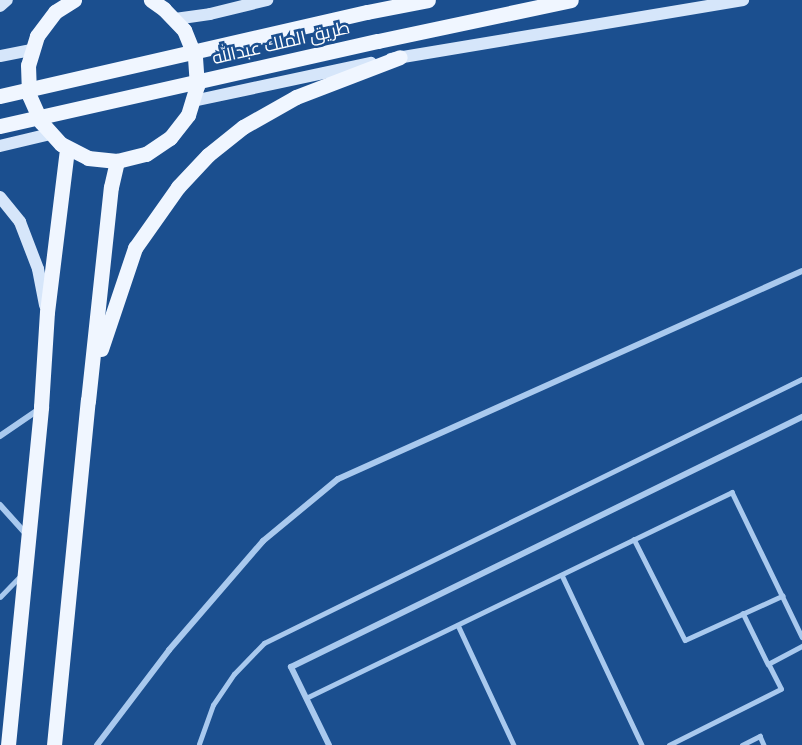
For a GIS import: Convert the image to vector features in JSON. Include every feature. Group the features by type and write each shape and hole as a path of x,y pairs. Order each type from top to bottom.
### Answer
{"main road":[{"path":"74,0 55,12 45,23 31,50 28,65 29,95 38,116 50,134 67,148 88,158 117,161 146,154 170,138 184,121 194,101 197,87 195,57 187,36 175,19 151,0"},
{"name":"طريق الملك عبدالله","path":"0,96 428,0"},
{"name":"طريق الملك عبدالله","path":"0,126 571,0"},
{"path":"88,401 106,332 135,248 178,187 208,154 243,127 296,97 400,57"},
{"path":"8,745 41,407 47,312 67,148"},
{"path":"54,745 111,187 117,161"}],"street":[{"path":"0,6 7,0"},
{"path":"175,19 210,14 267,0"},
{"path":"194,101 400,57 743,0"},
{"path":"0,56 31,50"},
{"path":"0,146 50,134"},
{"path":"0,198 21,222 38,268 47,312"},
{"path":"97,745 169,650 262,541 338,479 802,271"},
{"path":"0,436 41,407"},
{"path":"329,745 291,667 802,417"},
{"path":"0,505 28,537"}],"lane":[{"path":"199,744 213,705 234,674 264,643 802,379"},
{"path":"306,698 732,492 802,637"},
{"path":"634,539 685,640 782,596"},
{"path":"0,597 25,570"},
{"path":"561,575 642,745"},
{"path":"669,745 781,690 743,614"},
{"path":"458,625 514,745"},
{"path":"768,664 802,646"},
{"path":"742,745 760,736 764,745"}]}
